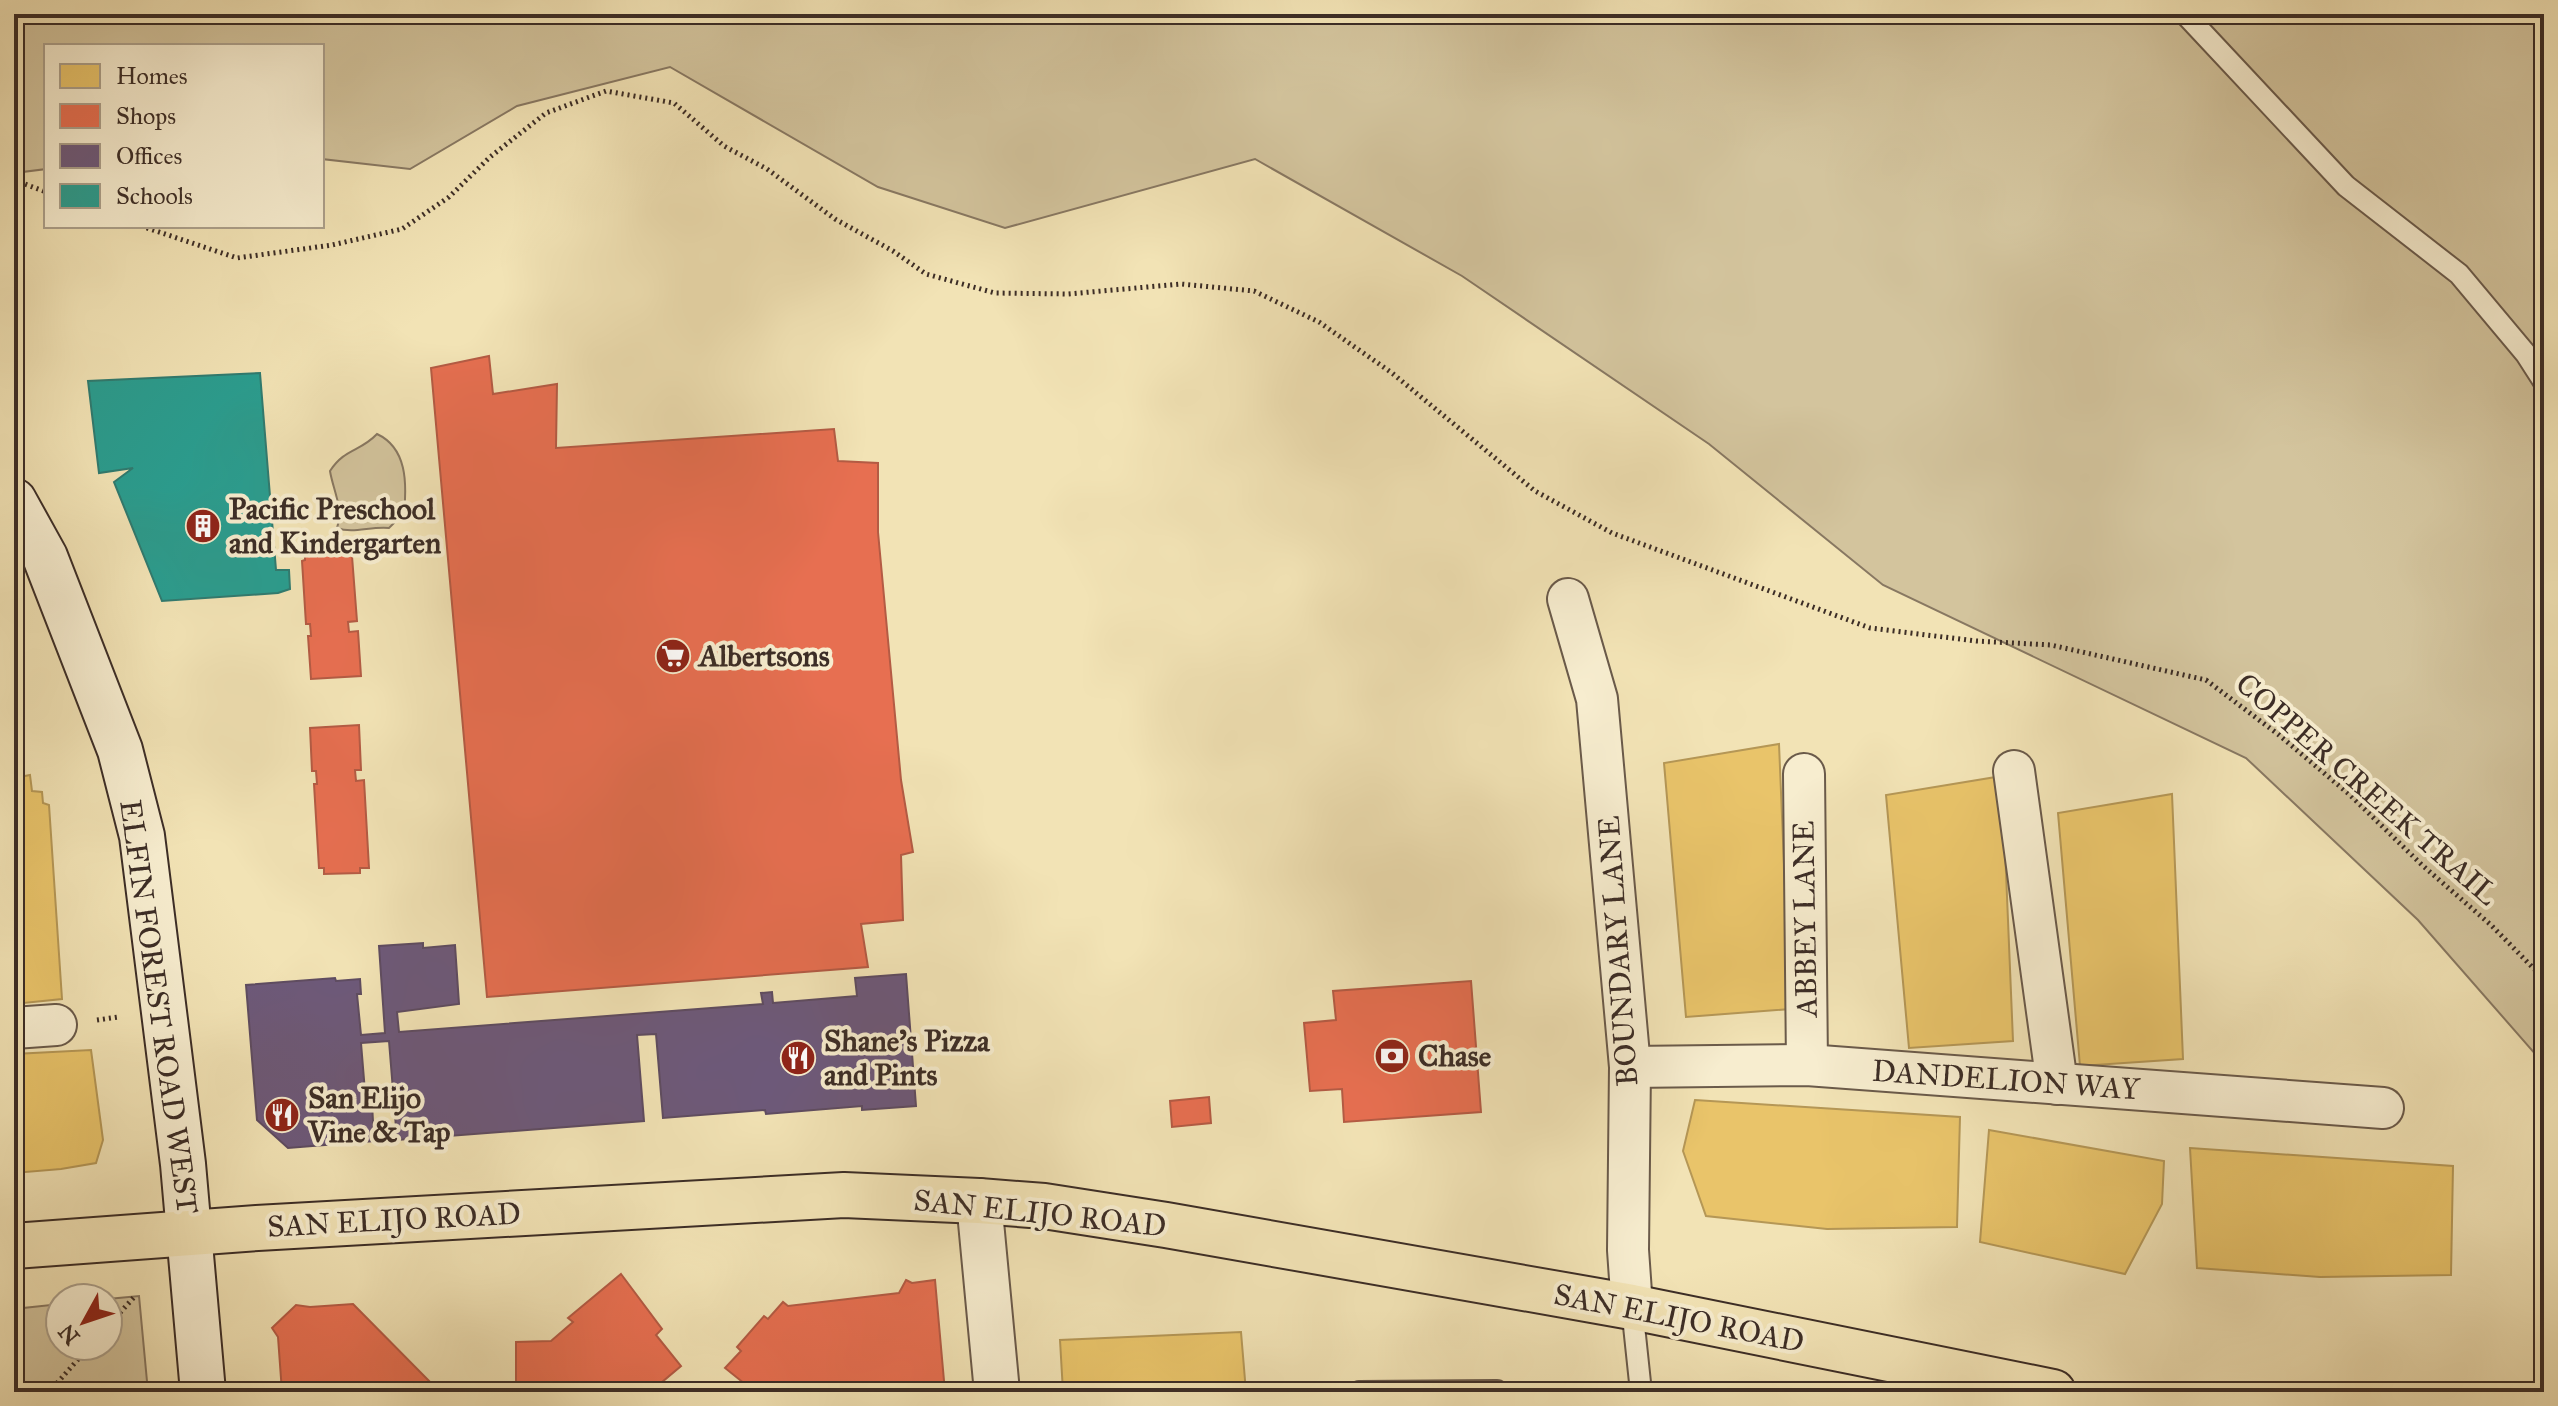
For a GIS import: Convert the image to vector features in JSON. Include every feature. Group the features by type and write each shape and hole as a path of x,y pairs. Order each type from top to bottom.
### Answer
{"main road":[{"name":"ELFIN FOREST ROAD WEST","path":"14,501 45,557 120,750 142,836 190,1233 203,1392"},
{"name":"SAN ELIJO ROAD","path":"14,1246 844,1195 979,1201 1044,1206 1166,1225 1632,1307 2053,1392"},
{"path":"979,1201 997,1392"}],"street":[{"name":"BOUNDARY LANE","path":"1568,599 1597,699 1630,1067 1628,1250 1632,1307"},
{"path":"2014,771 2057,1084"},
{"name":"ABBEY LANE","path":"1804,774 1807,1065"},
{"path":"14,1028 56,1025"},
{"name":"DANDELION WAY","path":"1630,1067 1807,1065 2383,1108"}],"lane":[{"path":"2185,14 2346,186 2459,274 2526,354 2544,382"},
{"path":"1632,1307 1641,1392"},
{"path":"1359,1392 1512,1392"}],"path":[{"name":"COPPER CREEK TRAIL","path":"147,228 237,258 332,245 402,229 449,197 490,157 546,113 606,91 674,103 724,146 767,169 835,219 893,251 926,274 995,293 1068,294 1181,284 1254,291 1319,322 1392,373 1535,491 1612,533 1870,628 1976,641 2051,645 2206,680 2279,735 2350,795 2422,865 2491,925 2544,979"},
{"path":"14,180 44,191"},
{"path":"56,1025 164,1010"},
{"path":"124,1308 136,1295"},
{"path":"49,1392 76,1362"}],"shaded area":[{"path":"14,14 2544,14 2544,1064 2418,920 2246,758 1883,585 1709,444 1462,276 1255,159 1005,228 878,187 670,67 517,106 410,169 324,159 324,44 44,44 44,169 14,173"},
{"path":"377,434 387,440 400,457 405,479 404,513 389,528 337,528 339,507 330,471 341,458"},
{"path":"139,1296 148,1392 14,1392 14,1309 44,1306 44,1362 124,1362 124,1297"}],"building: Homes":[{"path":"1779,744 1790,1009 1686,1017 1664,763"},
{"path":"30,775 32,791 42,792 43,803 49,805 62,999 14,1004 14,778"},
{"path":"2002,776 2013,1041 1909,1048 1886,795"},
{"path":"2172,794 2183,1059 2080,1066 2058,813"},
{"path":"91,1050 103,1140 96,1163 14,1173 14,1054"},
{"path":"1695,1100 1960,1117 1957,1227 1827,1229 1706,1216 1683,1151"},
{"path":"1989,1130 2164,1161 2162,1204 2125,1274 1980,1242"},
{"path":"2190,1148 2453,1166 2451,1275 2320,1277 2197,1268"},
{"path":"1241,1332 1246,1392 1063,1392 1060,1340"}],"building: Shops":[{"name":"Albertsons","path":"489,356 493,394 557,384 556,448 834,429 838,461 878,463 878,532 901,780 913,852 901,855 903,920 861,924 868,967 487,997 431,368"},
{"path":"339,551 340,554 352,556 357,621 348,622 349,632 358,631 361,676 311,679 308,636 311,636 310,624 306,624 302,561 305,560 305,553"},
{"path":"359,725 361,770 355,770 356,781 364,780 369,868 360,868 360,873 324,874 324,868 319,868 314,784 317,784 316,771 312,771 310,728"},
{"name":"Chase","path":"1471,981 1481,1112 1344,1122 1342,1089 1310,1091 1304,1023 1336,1020 1333,991"},
{"path":"1209,1097 1211,1123 1172,1127 1170,1101"},
{"path":"621,1274 662,1329 656,1335 681,1366 655,1388 658,1392 516,1390 516,1342 551,1341 573,1322 568,1318"},
{"path":"906,1280 912,1283 935,1280 945,1392 755,1392 725,1368 741,1351 737,1347 764,1316 768,1319 783,1302 788,1306 899,1293"},
{"path":"353,1304 440,1392 282,1392 278,1337 272,1328 296,1305"}],"building: Offices":[{"path":"423,943 423,948 455,945 459,1004 397,1012 399,1032 763,1004 761,993 772,992 773,1003 857,996 855,978 906,974 916,1106 862,1110 862,1106 766,1114 765,1110 663,1118 656,1034 637,1035 644,1121 397,1140 389,1041 361,1043 366,1104 372,1103 374,1141 288,1148 257,1120 246,985 360,979 361,994 357,994 361,1035 385,1033 379,946"}],"building: Schools":[{"name":"Pacific Preschool and Kindergarten","path":"260,373 276,570 289,570 290,589 278,593 162,601 114,482 133,468 99,473 88,381"}],"place":[{"name":"Pacific Preschool and Kindergarten","path":"203,526"},
{"name":"Albertsons","path":"673,656"},
{"name":"Chase","path":"1392,1056"},
{"name":"Shane's Pizza and Pints","path":"798,1058"},
{"name":"San Elijo Vine & Tap","path":"282,1115"}]}
